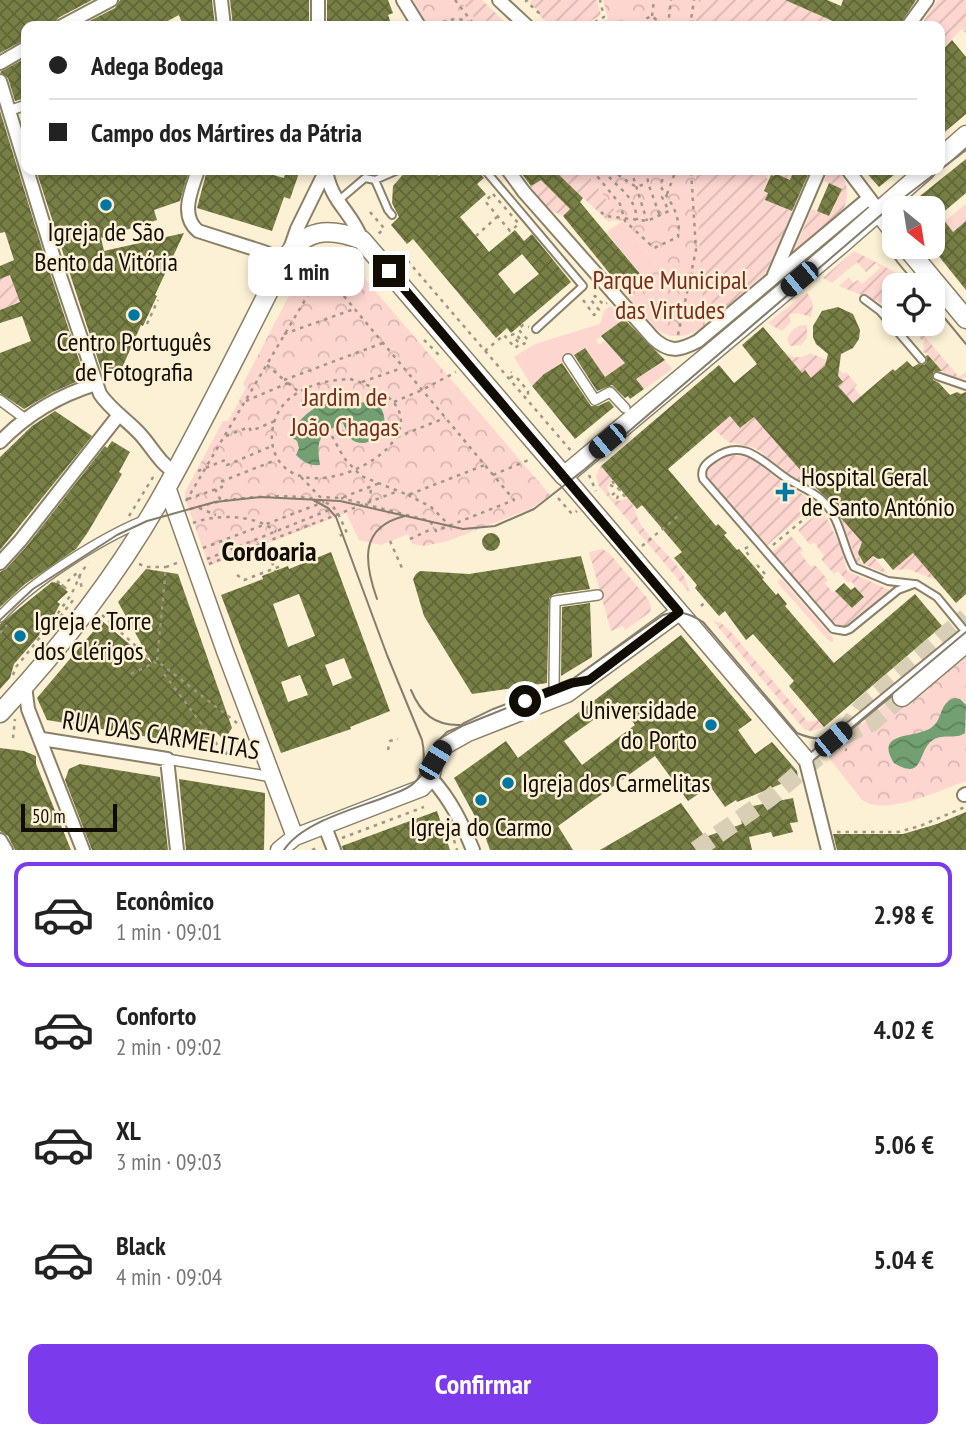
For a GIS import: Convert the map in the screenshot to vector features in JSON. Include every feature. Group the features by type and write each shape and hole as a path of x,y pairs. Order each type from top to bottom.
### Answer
{"main road":[{"path":"945,154 966,135"},
{"path":"8,716 21,684 90,606 148,519 168,474 287,256 311,235 326,231 339,232 362,240 564,476 874,204 918,175"},
{"path":"874,204 882,215"},
{"path":"916,259 966,319"},
{"path":"902,697 966,634"}],"street":[{"path":"71,21 111,0"},
{"path":"221,0 223,21"},
{"path":"318,0 318,21"},
{"path":"403,0 416,21"},
{"path":"499,0 522,21"},
{"path":"912,21 927,0"},
{"path":"0,63 21,51"},
{"path":"0,81 21,151"},
{"path":"8,111 21,107"},
{"path":"29,175 96,384 108,406 139,433 168,474 295,837"},
{"path":"196,175 187,206 192,226 198,231 264,252 287,256 324,175"},
{"path":"327,175 328,185 356,223 362,240"},
{"path":"512,175 663,348 682,349 698,341 772,279 874,204 852,175"},
{"path":"772,279 817,175"},
{"path":"568,359 595,400 610,391 625,408"},
{"path":"0,442 24,418 96,384"},
{"path":"0,400 24,418"},
{"path":"0,563 118,416"},
{"path":"564,476 808,758 828,850"},
{"path":"0,617 38,583 119,532 148,519"},
{"path":"554,690 555,601 598,595"},
{"path":"279,850 295,837 422,788 431,778 435,760 443,747 468,733 567,694 679,612"},
{"path":"21,684 28,709 42,739 46,758 83,850"},
{"name":"RUA DAS CARMELITAS","path":"42,739 272,777"},
{"path":"167,759 177,850"},
{"path":"431,778 448,797 473,850"},
{"path":"325,827 332,846"},
{"path":"0,839 6,850"}],"lane":[{"path":"338,201 365,178 375,180 386,175"},
{"path":"489,175 583,286 536,329"},
{"path":"375,180 392,215"},
{"path":"864,299 880,311 922,360"},
{"path":"937,376 966,386"},
{"path":"808,758 966,634 937,597 914,583 888,581 854,567 836,521 824,502 751,452 729,450 706,463 701,473 703,480 828,625 838,631 856,626 898,590 914,583"},
{"path":"443,747 462,729 477,721 554,690 589,680"}],"path":[{"path":"455,0 471,21"},
{"path":"528,0 526,1 538,13"},
{"path":"598,21 604,17 600,0"},
{"path":"652,16 654,0"},
{"path":"669,21 671,0"},
{"path":"691,21 694,0"},
{"path":"645,21 652,16"},
{"path":"652,16 658,21"},
{"path":"447,21 460,18 468,21"},
{"path":"596,175 620,204 631,228 654,248 678,237 679,224 674,208 661,187 663,175"},
{"path":"607,175 626,192 634,206 637,220"},
{"path":"618,175 636,187"},
{"path":"632,175 648,221"},
{"path":"647,175 660,216"},
{"path":"601,212 605,216 648,221 660,216 669,211 662,197 674,175"},
{"path":"678,338 696,250 691,175"},
{"path":"636,187 648,183"},
{"path":"493,194 485,201 510,231 519,224"},
{"path":"370,212 384,229 379,234 395,253 401,253 576,458"},
{"path":"476,236 498,216"},
{"path":"323,251 324,258"},
{"path":"300,477 324,479 353,469 387,450 397,437 401,419 394,402 385,394 350,379 330,381 299,392 282,407 275,421 272,446 276,460 300,477 320,498 341,498 368,503 430,521 436,531 514,500 333,284 323,283 318,278 317,271 321,265 332,263 339,271 333,284"},
{"path":"188,499 318,278"},
{"path":"587,305 594,315 599,310 590,300 596,296 604,305"},
{"path":"147,324 158,300"},
{"path":"285,334 354,309"},
{"path":"485,351 505,335 515,348 520,345 512,335 514,332 524,344 528,340 518,329 523,325"},
{"path":"424,340 438,357"},
{"path":"246,401 286,381 383,343"},
{"path":"267,365 299,392"},
{"path":"362,382 403,367"},
{"path":"394,402 456,372"},
{"path":"510,378 514,375 511,372"},
{"path":"517,378 528,391 528,400"},
{"path":"397,437 445,418"},
{"path":"226,436 248,427 251,431 275,421"},
{"path":"332,436 339,450 361,476 431,507 450,526"},
{"path":"198,471 225,460 227,464 272,446"},
{"path":"493,475 531,459"},
{"path":"183,503 222,486 220,482 276,460"},
{"path":"408,495 485,465"},
{"path":"587,472 597,492"},
{"path":"119,532 168,474"},
{"path":"341,498 380,483"},
{"path":"611,483 620,489 622,499 620,489"},
{"path":"368,503 371,486"},
{"path":"215,489 221,501"},
{"path":"611,493 620,489"},
{"path":"206,565 398,491"},
{"path":"185,511 221,501 282,498 324,502 338,513 347,533 336,537"},
{"path":"558,498 572,514"},
{"path":"200,549 324,502"},
{"path":"765,551 824,502"},
{"path":"199,508 219,517"},
{"path":"204,560 334,509"},
{"path":"642,546 678,516"},
{"path":"191,524 210,517 219,517 266,525 276,532"},
{"path":"310,518 313,523"},
{"path":"290,526 292,531"},
{"path":"410,539 434,528"},
{"path":"268,535 270,540"},
{"path":"390,541 402,568"},
{"path":"749,542 755,552 747,546 744,549 751,558"},
{"path":"246,544 248,549"},
{"path":"223,552 225,558"},
{"path":"62,586 96,556"},
{"path":"272,562 275,570"},
{"path":"139,564 147,567 177,563"},
{"path":"757,565 765,574 768,571 762,564"},
{"path":"155,662 166,566"},
{"path":"237,575 244,580 281,566 282,568"},
{"path":"21,684 19,670 82,589 79,572"},
{"path":"7,682 74,590 79,572"},
{"path":"57,581 68,590"},
{"path":"701,606 706,601"},
{"path":"105,618 149,658"},
{"path":"131,674 155,662"},
{"path":"155,662 241,726"},
{"path":"164,674 202,728 225,755 244,734"},
{"path":"8,716 13,738"},
{"path":"388,750 390,741 398,738"},
{"path":"823,833 898,832 931,822 965,799"},
{"path":"422,802 424,807"},
{"path":"312,850 332,846 432,805"}],"green space":[{"path":"413,0 460,0 477,21 425,21"},
{"path":"460,0 482,0 504,21 477,21"},
{"path":"597,0 601,15 591,21 546,21 529,2"},
{"path":"603,0 699,0 696,21 603,21 608,19"},
{"path":"699,0 785,0 833,21 696,21"},
{"path":"938,0 966,0 966,33 961,29 945,47 945,21 923,21"},
{"path":"559,175 588,175 623,221 609,222"},
{"name":"Parque Municipal das Virtudes","path":"588,175 695,175 705,326 680,336 663,333 656,329 623,291 647,269 657,265"},
{"path":"695,175 767,175 766,178 772,181 765,200 793,212 765,274 717,315 704,318"},
{"path":"779,175 792,175 790,180"},
{"path":"827,175 842,175 847,188 843,210 794,251 812,209 830,216 842,189 824,181"},
{"path":"541,180 570,209 563,216 546,208 527,188"},
{"path":"966,204 966,221 945,238 945,221"},
{"path":"623,221 657,265 641,275 606,232"},
{"name":"Jardim de João Chagas","path":"329,250 346,257 550,495 532,508 448,541 424,546 412,544 408,534 381,545 359,540 346,513 209,566 185,492 223,421 228,421 246,388 243,384 305,265 318,253"},
{"path":"854,251 897,273 882,273 882,303 839,286 849,277 853,283 858,280 862,284 880,268 876,263 866,272 857,262 832,283 823,278"},
{"path":"11,275 21,301 0,310 0,279"},
{"path":"807,292 813,304 811,317 798,313 789,314 791,322 782,331 768,323"},
{"path":"610,306 624,319 596,340 599,345 605,341 609,346 617,340 628,361 605,377 583,349 544,374 532,386 514,357 535,344 600,324 604,311"},
{"path":"807,325 807,338 801,345 790,346 787,339 790,334"},
{"path":"919,336 924,336 959,377 966,372 966,377 961,380 944,373 928,354 923,352 924,340"},
{"path":"782,350 796,357 810,353 827,360 826,365 837,367 843,374 846,372 857,385 854,388 861,396 823,428 846,396 838,386 842,382 811,378 805,371 799,376"},
{"path":"665,360 672,369 644,389 636,379"},
{"path":"730,416 740,428 754,417 760,421 821,494 792,477 760,451 728,442 714,429"},
{"path":"727,455 754,460 782,482 817,503 766,546 704,474 709,466"},
{"path":"601,466 612,479 607,487 611,497 619,501 628,498 645,531 682,573 689,592 599,486 596,476"},
{"path":"822,509 840,545 847,571 889,590 887,596 850,626 842,627 830,620 771,553 791,536 803,550 800,553 811,567 815,565 828,580 825,583 832,592 835,591 852,608 864,598 851,581 848,583 838,571 834,574 821,559 824,556 814,542 810,545 798,530"},
{"path":"841,518 862,542 859,547 860,562 866,563 873,556 888,574 857,562"},
{"path":"602,549 609,553 651,606 650,612 625,630 623,626 611,631 589,552"},
{"path":"913,553 936,580 908,569 893,570"},
{"path":"779,579 833,638 833,642 829,641 778,583"},
{"path":"713,621 721,623 730,631 808,722 818,720 824,727 805,730"},
{"path":"966,649 966,781 899,804 872,804 862,800 826,754 899,693"}],"water":[{"path":"347,400 381,408 384,426 381,433 369,442 356,442 350,438 343,423 321,438 320,465 301,460 296,455 299,448 297,441 290,436 294,428 313,409 329,402"},
{"path":"955,698 966,705 965,733 933,740 916,767 904,768 894,763 889,752 889,745 893,740 932,727 946,703"}],"building":[{"path":"0,0 92,0 56,21 21,21 21,42 0,53"},
{"path":"120,0 212,0 214,21 181,21 179,15 168,21 90,21 115,8"},
{"path":"230,0 309,0 309,21 232,21"},
{"path":"327,0 388,0 393,13 388,15 390,21 327,21"},
{"path":"785,0 827,0 841,6 843,0 916,0 902,21 833,21"},
{"path":"952,40 966,57 966,114 945,132 945,48"},
{"path":"21,61 21,99 15,101 8,78 0,72"},
{"path":"0,111 85,378 24,409 0,393 0,353 31,341 22,316 0,323 0,310 20,302 10,275 0,279 0,266 14,260 5,232 0,233"},
{"path":"966,159 966,193 945,211 945,196 920,196"},
{"path":"38,175 188,175 180,201 154,210 157,220 101,238 104,251 184,233 122,368 103,375"},
{"path":"206,175 274,175 284,178 285,175 298,175 290,199 284,197 272,231 197,208"},
{"path":"403,175 481,175 484,178 477,184 486,194 460,217 489,252 515,230 524,241 532,234 571,282 511,333 507,328 496,338 413,239 407,244 391,225 399,217 392,203 393,186","holes":["522,254 539,274 514,294 498,274"]},
{"path":"523,175 559,175 583,198 580,202 641,275 623,290 563,216 570,209 541,180 531,186"},
{"path":"771,175 779,175 790,180 792,175 808,175 792,211 765,200 768,193 764,191"},
{"path":"868,175 894,175 879,187"},
{"path":"829,183 842,189 829,216 817,211"},
{"path":"966,221 966,290 941,259 945,259 945,222 953,232"},
{"path":"838,307 853,314 860,330 859,339 853,348 841,354 838,376 843,382 838,386 853,403 893,369 895,371 907,361 913,367 924,365 928,355 942,371 933,372 933,380 950,395 966,392 966,594 956,603 913,553 893,570 883,558 873,556 864,564 858,553 862,542 832,503 754,417 740,428 730,416 668,469 716,526 718,524 727,533 724,535 739,549 776,595 778,593 787,604 785,606 834,663 915,594 942,626 824,727 789,686 794,681 753,634 746,640 725,611 719,616 706,601 695,588 697,585 674,558 682,552 642,505 637,509 601,466 719,365 734,383 757,364 742,345 763,327 802,373 805,370 811,378 825,366 828,354 816,344 813,326 822,311"},
{"path":"624,319 665,360 636,379 644,389 630,399 628,396 625,398 612,385 597,391 574,355 585,348 605,377 625,363 601,336"},
{"path":"562,363 591,406 609,401 614,407 575,439 532,386 544,374"},
{"path":"55,411 92,436 0,550 0,457 32,426"},
{"path":"112,441 130,452 119,472 122,474 88,532 76,549 25,584 0,607 0,572 26,547 105,446 107,448"},
{"path":"491,533 497,536 500,542 497,548 491,551 485,548 482,542 485,536"},
{"path":"331,552 390,711 350,727 351,729 281,753 221,595 288,566 289,569","holes":["299,594 315,636 288,647 273,604","344,658 352,678 333,686 325,665","300,675 308,695 288,702 281,682"]},
{"path":"581,556 590,589 554,594 549,598 547,683 472,694 424,616 413,579 416,574 420,571 469,574"},
{"path":"146,569 178,574 232,728 224,740 217,733 203,746 47,720 37,698 102,621 152,663 118,602"},
{"name":"Igreja e Torre dos Clérigos","path":"52,582 58,583 68,592 57,602 60,604 50,623 14,664 10,678 0,689 0,624"},
{"path":"844,583 851,590 855,587 864,597 852,608 835,591"},
{"path":"590,603 592,657 561,676 562,607"},
{"path":"681,635 752,720 738,730 755,754 772,742 797,771 798,777 737,802 736,800 725,807 710,786 688,801 655,756 558,826 573,850 490,850 484,833 454,778 506,741 518,758","holes":["618,702 635,725 582,765 564,741"]},
{"path":"0,748 24,751 36,756 36,764 71,850 15,850 8,836 0,831"},
{"path":"80,764 160,777 168,850 92,850 65,780 69,769"},
{"path":"179,779 265,793 264,850 186,850"},
{"path":"793,798 798,822 790,823 793,832 773,837 771,832 749,837 752,850 600,850 681,803 705,837 742,824 738,809"},
{"path":"437,811 450,850 343,850 342,846"},
{"path":"966,812 966,850 837,850 833,834 903,834"}],"tunnel":[{"path":"696,850 771,797 840,738 861,708 966,617"},
{"path":"843,736 871,723 902,697"}],"tram line":[{"path":"945,166 966,150"},
{"path":"0,620 33,589 117,535 147,521 215,502 261,497 340,501 463,529 495,526 534,509 585,469 881,215 933,175"},
{"path":"895,259 907,273"},
{"path":"945,319 966,344"},
{"path":"284,850 292,840 316,824 409,787 421,773 424,751 336,517 328,508 313,500"},
{"path":"377,599 369,572 368,559 372,537 379,528 405,516"},
{"path":"422,766 434,745 447,732 564,685 669,613 684,613 703,622 797,733 817,739 835,737 848,731 966,632"},
{"path":"411,690 419,706 430,717 436,721 461,725"}],"place":[{"name":"Igreja de São Bento da Vitória","path":"106,205"},
{"name":"Centro Português de Fotografia","path":"134,315"},
{"name":"Hospital Geral de Santo António","path":"785,492"},
{"name":"Igreja e Torre dos Clérigos","path":"20,636"},
{"name":"Universidade do Porto","path":"711,725"},
{"name":"Igreja dos Carmelitas","path":"508,783"},
{"name":"Igreja do Carmo","path":"481,800"}],"district":[{"name":"Cordoaria","path":"269,551"}],"route":[{"path":"389,271 679,612 589,680 572,683 525,701"}]}
